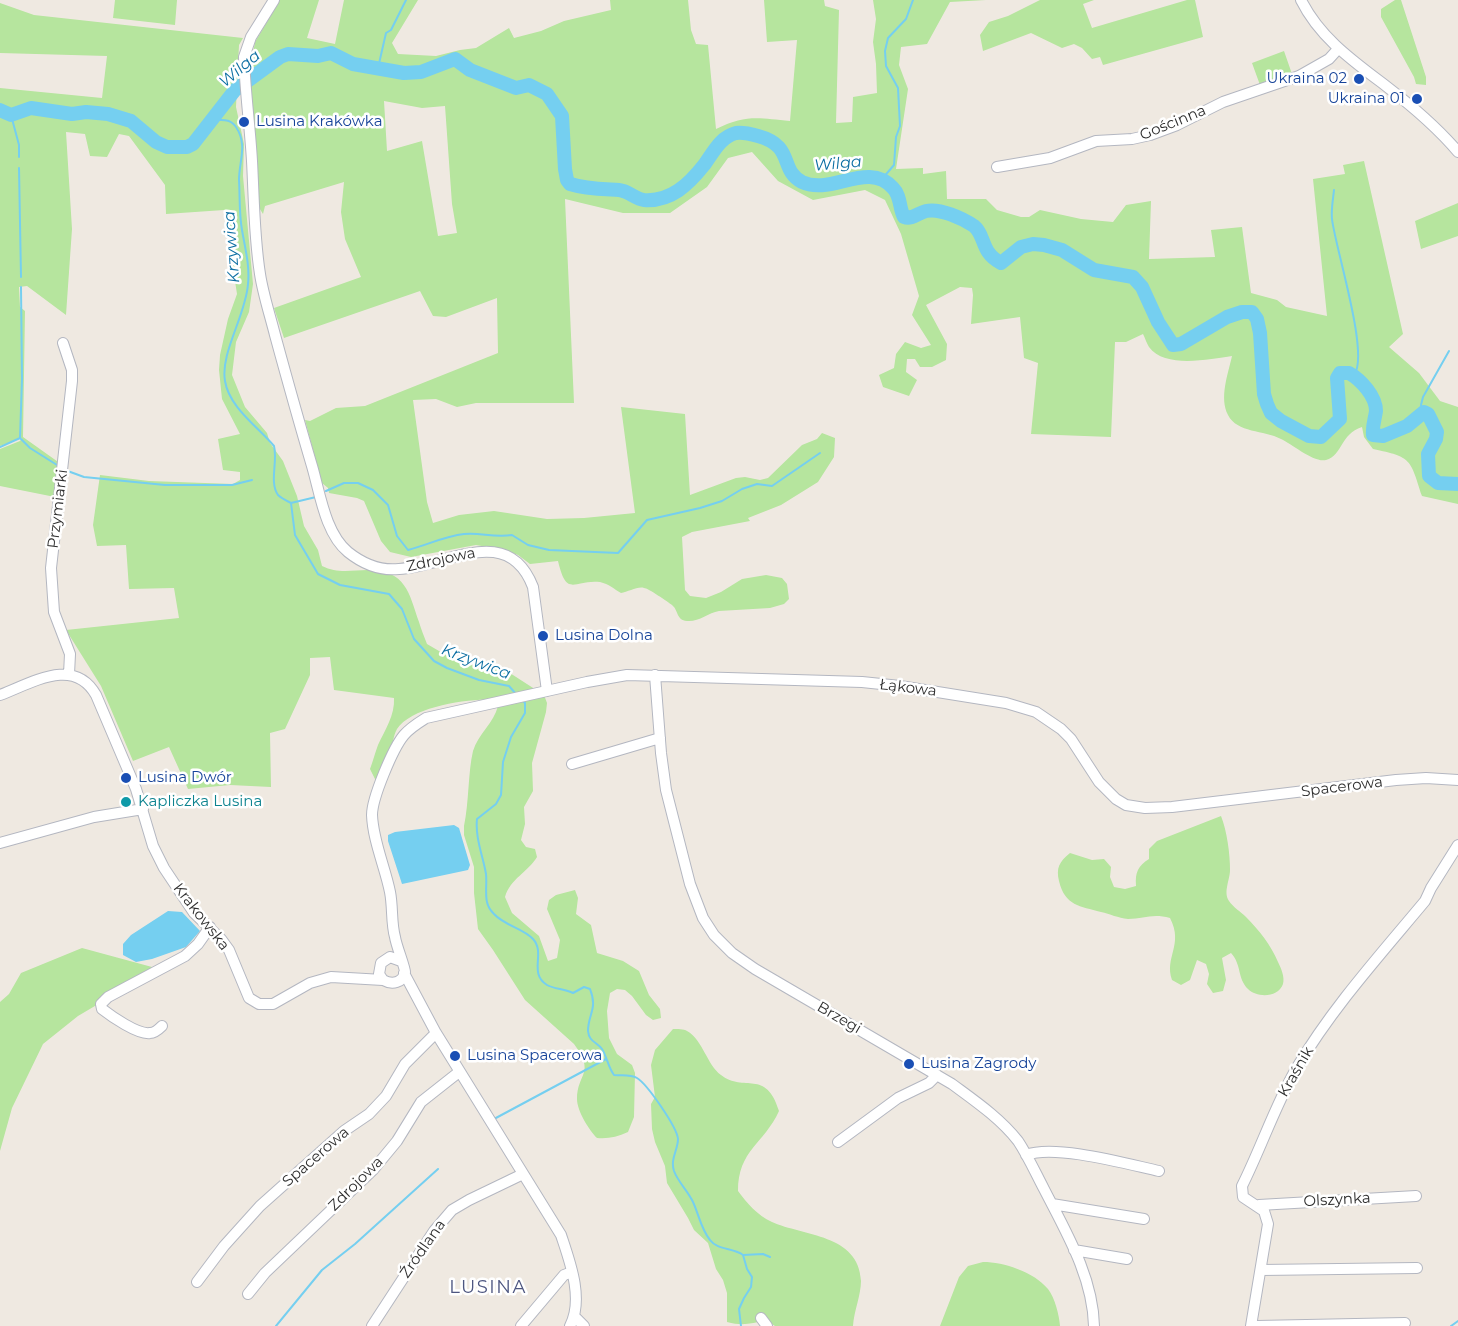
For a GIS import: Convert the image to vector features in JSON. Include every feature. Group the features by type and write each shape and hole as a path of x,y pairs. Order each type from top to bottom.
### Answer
{"street":[{"name":"Zdrojowa","path":"274,0 251,37 244,57 260,276 294,408 328,519 336,537 346,551 362,562 377,568 397,570 484,551 500,553 515,560 528,572 533,587 547,691"},
{"path":"1301,0 1321,31 1338,49 1415,109 1458,152"},
{"name":"Gościnna","path":"998,167 1050,158 1096,141 1132,139 1150,135 1223,102 1299,76 1329,59 1338,49"},
{"path":"1445,137 1458,132"},
{"name":"Przymiarki","path":"63,343 72,370 72,381 51,568 54,612 70,654 69,674"},
{"path":"0,695 50,676 69,674"},
{"name":"Krakowska","path":"69,674 88,684 96,695 131,777 153,846 164,868 194,913 210,927 229,950 249,998 259,1004 273,1004 280,1002 298,989 331,977 389,982"},
{"name":"Łąkowa","path":"547,691 615,676 655,675 879,683 1006,703 1036,712 1061,729 1108,792 1126,805 1157,808 1226,799"},
{"name":"Brzegi","path":"655,675 666,790 690,884 703,918 714,935 732,953 755,969 937,1075 980,1104 1007,1129 1026,1155 1074,1250 1087,1280 1095,1326"},
{"path":"400,961 394,937 393,905 372,817 375,798 396,748 415,724 426,718 547,691"},
{"path":"572,764 660,738"},
{"name":"Spacerowa","path":"1226,799 1396,780 1426,778 1458,780"},
{"path":"0,843 93,817 143,809"},
{"name":"Kraśnik","path":"1251,1326 1268,1224 1264,1210 1243,1197 1242,1186 1279,1102 1296,1070 1340,1004 1425,901 1458,845"},
{"path":"162,1026 151,1033 142,1033 111,1016 102,1009 101,1004 108,997 185,956 198,944 210,927"},
{"path":"394,937 379,974 415,997"},
{"path":"383,963 394,957 404,966 401,980 389,982"},
{"name":"Krakowska","path":"356,978 383,963"},
{"path":"404,974 459,1072 561,1235 575,1286 573,1322 584,1326"},
{"name":"Spacerowa","path":"197,1282 224,1246 260,1206 344,1131 369,1114 386,1096 405,1064 436,1033"},
{"name":"Zdrojowa","path":"248,1294 265,1273 373,1170 397,1141 421,1102 459,1072"},
{"path":"838,1142 898,1098 929,1083 937,1075"},
{"path":"1026,1155 1044,1151 1093,1157 1159,1171"},
{"name":"Źródlana","path":"372,1326 434,1231 452,1210 523,1174"},
{"name":"Olszynka","path":"1259,1205 1416,1196"},
{"path":"1052,1204 1144,1219"},
{"path":"1074,1250 1127,1259"},
{"path":"1262,1270 1417,1269"},
{"path":"521,1326 564,1275 572,1272"},
{"path":"1257,1326 1405,1323"}],"green space":[{"path":"115,0 177,0 175,25 113,18"},
{"path":"280,0 319,0 307,38 335,44 344,0 418,0 392,43 398,54 436,56 476,48 509,28 514,38 541,31 564,21 611,10 610,0 688,0 691,30 696,44 708,45 716,129 744,119 790,121 797,40 767,42 764,0 824,0 825,6 839,10 836,123 852,122 853,97 877,93 873,42 876,19 873,0 986,0 950,2 927,44 901,47 899,65 908,89 896,169 923,168 923,174 946,171 947,199 986,199 997,210 1021,217 1029,217 1040,210 1081,219 1113,222 1126,205 1151,201 1149,259 1215,257 1211,230 1242,227 1251,293 1277,300 1286,307 1327,316 1313,179 1345,174 1343,165 1364,161 1403,334 1389,347 1419,373 1440,401 1458,407 1458,504 1422,496 1415,474 1408,462 1395,455 1373,449 1364,437 1362,427 1349,434 1336,454 1326,460 1321,460 1309,456 1286,441 1238,425 1228,415 1224,401 1232,356 1188,361 1166,358 1156,354 1149,347 1143,334 1126,342 1115,342 1111,437 1031,434 1038,363 1024,358 1020,317 971,324 972,288 960,287 926,305 947,344 946,360 932,367 920,367 915,359 907,359 906,372 917,380 909,396 883,387 879,375 894,368 896,354 905,342 921,348 931,345 912,315 919,296 901,234 885,200 865,190 813,200 778,181 752,152 728,158 707,187 670,213 623,213 565,199 574,403 476,403 457,407 436,399 413,400 427,502 433,523 459,515 494,511 547,519 635,513 621,407 685,414 690,495 736,478 760,480 768,478 802,445 817,439 822,433 835,438 834,457 818,482 781,505 748,518 750,521 692,532 682,537 685,590 690,596 706,598 742,579 766,575 782,578 787,584 789,599 784,604 770,608 719,611 687,621 679,617 672,605 646,589 639,588 621,593 600,582 568,584 561,573 558,561 530,564 518,555 505,550 476,545 411,557 390,552 381,541 364,501 329,493 328,488 322,483 305,420 310,421 336,408 365,406 498,353 497,298 446,317 433,316 420,291 284,338 274,308 361,277 345,239 341,212 344,182 265,206 263,214 258,206 248,81 255,42","holes":["384,101 422,108 445,106 452,204 457,233 438,236 422,141 387,151"]},
{"path":"1040,0 1094,0 1083,4 1092,28 1187,0 1195,0 1203,37 1103,65 1100,57 1092,59 1082,48 1074,44 1062,48 1031,33 983,51 980,35 989,22 1008,16"},
{"path":"1395,0 1401,0 1426,77 1426,85 1416,84 1381,17 1381,9"},
{"path":"0,3 34,15 243,38 239,45 236,107 244,144 243,176 253,284 249,312 236,342 232,375 245,407 267,433 270,443 283,461 297,496 304,526 318,550 322,566 339,571 368,570 391,574 404,585 427,644 463,665 499,666 544,695 547,703 546,712 532,763 533,791 524,807 525,824 521,840 526,847 535,849 537,857 511,885 505,897 512,913 539,936 548,961 557,958 560,940 547,909 549,900 556,895 575,890 578,898 576,914 591,925 597,953 623,961 639,971 649,995 660,1009 661,1018 653,1020 625,990 617,989 610,993 607,1011 609,1038 617,1054 632,1065 635,1073 634,1117 628,1132 612,1137 597,1138 590,1130 581,1115 577,1099 585,1068 580,1054 574,1044 525,1000 478,929 474,867 464,835 464,826 473,751 496,712 498,706 493,700 455,702 427,710 404,721 397,729 391,752 376,781 370,769 391,716 394,698 334,690 330,657 310,658 310,675 285,729 270,733 271,787 230,785 188,789 169,747 133,761 101,686 66,630 179,618 174,588 129,589 126,545 97,546 93,525 100,475 149,481 233,484 240,480 240,472 223,470 218,439 240,434 222,399 219,370 228,319 237,294 224,210 166,214 165,185 129,136 119,134 107,157 90,156 85,134 66,132 72,229 66,315 27,286 19,287 20,307 25,311 23,437 61,464 55,497 0,486 0,449 22,438 0,446 0,88 102,98 107,56 0,53"},
{"path":"1284,51 1292,74 1260,85 1252,63"},
{"path":"1458,203 1458,236 1421,249 1415,221"},
{"path":"1221,816 1226,835 1230,870 1227,897 1260,932 1275,956 1282,973 1283,984 1277,992 1272,994 1257,994 1248,989 1231,953 1222,958 1226,980 1223,991 1213,993 1207,984 1209,974 1206,964 1197,960 1190,980 1181,985 1172,980 1170,972 1175,936 1170,918 1153,916 1128,919 1074,904 1065,896 1059,881 1059,866 1070,853 1092,860 1104,859 1111,867 1110,877 1114,887 1125,889 1136,886 1138,870 1149,859 1149,849 1157,841"},
{"path":"82,948 152,967 144,977 78,1016 43,1044 12,1108 0,1151 0,1002 9,994 21,973"},
{"path":"673,1029 684,1030 692,1035 721,1075 738,1082 761,1085 774,1098 779,1111 747,1156 739,1177 738,1191 753,1208 772,1222 827,1239 840,1245 851,1254 858,1266 861,1281 853,1326 775,1326 766,1320 746,1324 727,1322 727,1293 723,1280 716,1269 708,1243 694,1230 667,1183 665,1166 652,1129 651,1104 655,1097 651,1065 655,1050"},
{"path":"983,1262 1018,1269 1042,1283 1053,1297 1060,1326 940,1326 959,1277 968,1266"}],"water":[{"path":"454,825 459,828 470,865 468,870 402,884 388,835 395,832"},
{"path":"168,911 182,912 200,931 186,947 136,962 123,955 123,944 131,935"}],"waterway":[{"path":"378,68 386,33 391,30 406,0"},
{"path":"882,179 894,165 896,137 900,126 898,88 886,66 885,51 888,38 906,19 913,0"},
{"name":"Wilga","path":"0,110 11,115 31,108 72,114 86,112 108,114 131,121 156,142 167,147 187,147 193,144 235,90 280,57 288,54 318,56 331,53 353,64 404,73 421,72 455,59 470,70 516,88 529,85 547,94 562,116 565,169 570,184 623,191 644,200 663,198 686,185 717,146 730,135 736,133 753,135 770,140 777,146 795,177 802,182 825,185 861,177 872,177 883,180 896,191 904,217 910,218 932,210 951,214 963,220 978,230 986,249 994,259 1001,263 1021,247 1033,244 1044,245 1062,250 1094,270 1133,277 1142,287 1158,322 1173,345 1181,344 1227,317 1242,312 1252,312 1257,319 1260,333 1264,394 1271,413 1309,436 1321,437 1340,419 1337,378 1340,373 1349,373 1371,394 1376,411 1373,435 1383,436 1407,426 1424,412 1428,414 1437,432 1428,454 1429,476 1438,483 1458,484"},
{"path":"11,115 19,145 19,157"},
{"name":"Krzywica","path":"211,120 231,122 242,140 239,180 240,211 248,264 248,284 243,308 226,358 225,381 238,408 274,446 275,490 279,496 291,503"},
{"path":"19,168 21,277"},
{"path":"1334,190 1332,208 1334,233 1358,346 1358,364 1354,375"},
{"path":"21,287 20,438 30,448 57,465"},
{"path":"1424,412 1421,405 1423,397 1449,351"},
{"path":"0,447 20,438"},
{"path":"326,491 344,483 358,483 373,490 388,505 397,536 408,550 457,535 470,534 512,535 528,545 549,550 618,553 647,520 722,501 742,489 757,484 772,486 820,453"},
{"path":"65,470 84,477 165,485 232,485 252,480"},
{"path":"291,503 316,497"},
{"name":"Krzywica","path":"291,503 295,535 318,574 340,585 389,594 402,609 414,639 434,661 479,680 509,686 516,694"},
{"name":"Krzywica","path":"522,700 525,703 525,713 511,737 503,762 501,795 496,804 477,819 478,840 486,874 487,904 498,918 533,939 538,950 539,975 547,985 573,993 584,987 590,989 593,1002 588,1025 590,1037 602,1049 614,1075 637,1078 661,1106 678,1139 673,1162 674,1171 693,1202 704,1231 717,1246 743,1255 752,1277 751,1287 739,1309 741,1326"},
{"path":"494,1119 606,1059"},
{"path":"276,1326 322,1270 355,1244 438,1169"},
{"path":"743,1255 763,1254 770,1257"},
{"path":"1451,1326 1458,1321"}],"place":[{"name":"Ukraina 02","path":"1359,79"},
{"name":"Ukraina 01","path":"1417,99"},
{"name":"Lusina Krakówka","path":"244,122"},
{"name":"Lusina Dolna","path":"543,636"},
{"name":"Lusina Dwór","path":"126,778"},
{"name":"Kapliczka Lusina","path":"126,802"},
{"name":"Lusina Spacerowa","path":"455,1056"},
{"name":"Lusina Zagrody","path":"909,1064"}],"district":[{"name":"LUSINA","path":"488,1288"}]}
